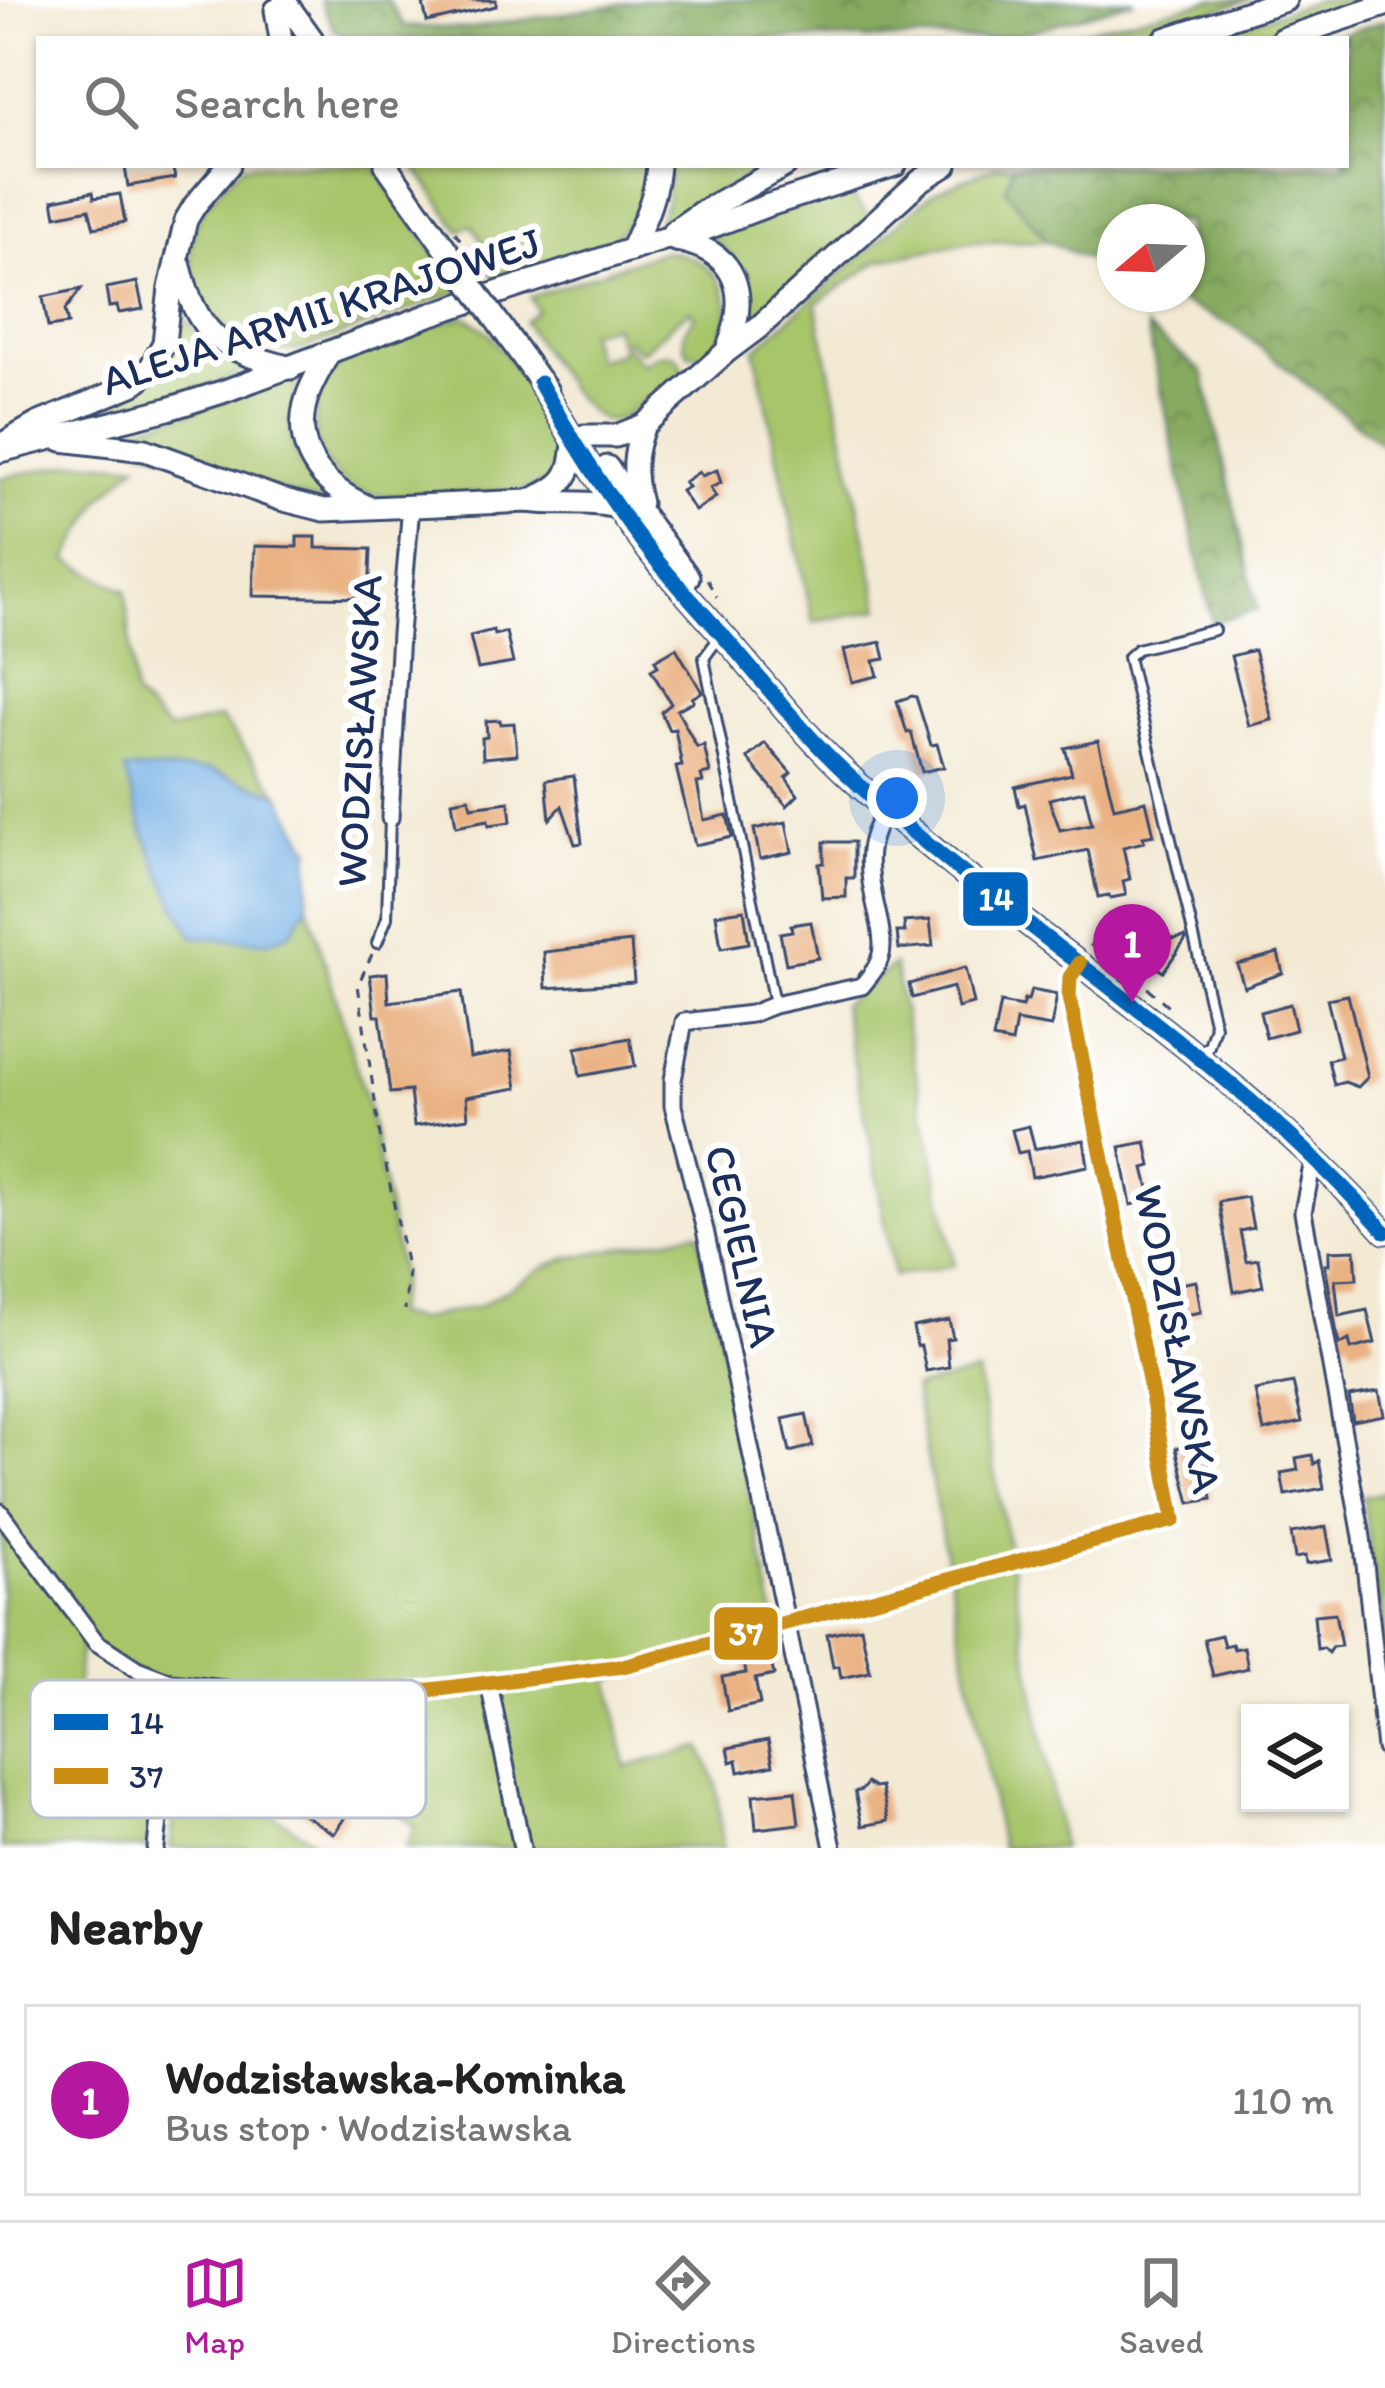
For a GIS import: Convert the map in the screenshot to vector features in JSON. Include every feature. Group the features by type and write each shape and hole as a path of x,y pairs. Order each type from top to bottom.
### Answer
{"main road":[{"path":"1175,36 1285,0"},
{"path":"277,3 281,36"},
{"path":"277,3 294,36"},
{"path":"277,3 309,36"},
{"path":"1291,36 1385,5"},
{"path":"0,448 37,424 122,390 148,372 164,343 170,288 186,220 226,168"},
{"path":"390,168 579,438 711,608 728,642"},
{"path":"631,250 650,208 658,168"},
{"name":"ALEJA ARMII KRAJOWEJ","path":"664,239 781,168"},
{"name":"ALEJA ARMII KRAJOWEJ","path":"0,448 168,409 429,315 886,168"},
{"path":"579,438 616,436 644,425 941,168"},
{"path":"664,239 697,245 713,254 737,285 738,321 727,351"},
{"path":"178,260 190,302 211,333 239,352 292,368"},
{"path":"328,354 308,396 302,440 319,474 348,498 370,508"},
{"path":"643,515 633,469 644,425"},
{"path":"55,438 145,450 323,510 528,502 593,502 617,507"},
{"path":"528,502 559,487 579,438"},
{"path":"579,438 617,507 656,558 806,733 888,809 1314,1156 1385,1232"}],"street":[{"name":"WODZISŁAWSKA","path":"390,818 411,506"},
{"name":"CEGIELNIA","path":"833,1848 705,1230 673,1106 673,1080 684,1022 751,1014 862,986 879,962 883,944 868,847 876,824 888,809"},
{"name":"WODZISŁAWSKA","path":"786,1624 1174,1520 1069,998 1070,977 1080,963"},
{"path":"1314,1156 1303,1212 1362,1537 1385,1748"},
{"path":"0,1512 96,1642 137,1669 165,1680"},
{"path":"426,1691 622,1666 786,1624"},
{"path":"490,1683 522,1848"},
{"path":"156,1848 159,1818"}],"lane":[{"path":"1194,1055 1209,1046 1215,1026 1128,657 1137,649 1214,631"},
{"path":"728,642 704,658 774,1005"},
{"name":"WODZISŁAWSKA","path":"376,943 387,918 390,818"}],"path":[{"path":"705,577 716,596"},
{"name":"WODZISŁAWSKA","path":"376,943 358,985 380,1142 408,1271 404,1310"}],"green space":[{"path":"320,0 388,0 404,26 466,29 645,0 1135,0 1015,36 343,36"},
{"path":"1213,0 1251,0 1115,36 1070,36"},
{"path":"1318,0 1370,0 1258,36 1208,36"},
{"path":"1385,20 1385,447 1236,328 1202,312 1205,204 1097,204 1097,264 1047,241 1005,189 1013,168 1349,168 1349,36 1338,36"},
{"path":"240,168 376,168 460,291 299,350 265,348 245,341 230,333 206,307 193,274 192,240 205,207"},
{"path":"416,168 646,168 632,217 617,235 574,258 497,280 475,249 482,241 472,225 460,231"},
{"path":"670,168 764,168 657,224 667,199"},
{"path":"991,168 1012,168 1005,189 1047,241 970,242 880,260 816,304 880,609 813,622 755,349 934,192"},
{"path":"847,191 870,218 752,321 750,293 742,272 711,236"},
{"path":"663,251 701,263 714,274 728,304 727,321 707,355 689,354 684,344 684,334 695,317 689,310 641,352 627,340 618,341 614,325 588,332 595,359 620,353 620,346 625,345 642,364 669,354 683,367 684,377 656,402 648,396 620,418 599,418 563,380 524,322 537,310 530,297"},
{"path":"177,311 210,347 249,370 116,412 113,402 135,392"},
{"path":"465,316 489,333 556,425 564,450 559,470 543,483 518,491 383,496 356,490 340,479 328,465 316,431 316,412 330,378 343,363 368,348"},
{"path":"1147,328 1203,372 1258,610 1212,622"},
{"path":"299,375 291,411 292,442 304,471 326,499 321,503 122,441 121,431"},
{"path":"79,462 137,464 101,499 67,560 126,591 134,696 169,730 221,718 279,794 210,770 140,825 193,937 291,933 308,905 368,1106 401,1276 394,1315 417,1320 479,1306 568,1258 699,1232 777,1632 684,1652 610,1679 626,1767 701,1747 716,1784 723,1848 406,1848 415,1827 404,1818 426,1818 426,1680 147,1680 80,1648 78,1680 30,1680 30,1818 151,1818 148,1848 2,1848 0,478"},
{"path":"894,965 955,1265 894,1276 842,1005"},
{"path":"977,1373 1062,1848 1001,1848 914,1388"},
{"path":"1385,1492 1385,1658 1363,1497"},
{"path":"174,1818 278,1818 325,1848 170,1848"}],"water":[{"path":"125,770 210,770 279,794 310,849 308,905 291,933 269,942 193,937 154,856"}],"building":[{"path":"496,0 496,6 427,22 423,4"},
{"path":"125,168 173,168 175,178 128,186"},
{"path":"93,192 94,198 120,194 125,222 94,228 89,209 56,216 53,200"},
{"path":"137,282 143,309 119,313 117,306 109,307 106,288"},
{"path":"81,289 65,310 68,324 48,327 43,297"},
{"path":"717,470 721,483 710,488 716,497 695,511 681,491 688,487 684,482 699,472 702,476"},
{"path":"297,537 316,537 316,548 371,549 369,598 253,596 255,546 297,547"},
{"path":"493,630 494,635 506,632 513,663 478,669 470,636"},
{"path":"881,642 885,659 874,661 878,676 852,682 844,650"},
{"path":"676,648 702,692 677,710 697,747 704,745 710,773 701,775 703,782 697,783 704,820 727,815 732,837 695,845 676,767 682,766 675,729 669,730 661,712 671,704 651,670 658,666 655,660"},
{"path":"1254,650 1272,720 1249,726 1231,656"},
{"path":"912,696 944,767 922,772 897,701"},
{"path":"500,720 501,724 514,723 517,755 483,758 486,721"},
{"path":"1098,741 1114,808 1146,801 1154,835 1123,847 1130,879 1123,881 1126,895 1098,897 1088,850 1037,861 1025,804 1019,806 1015,787 1072,774 1065,748","holes":["1084,791 1092,824 1060,830 1049,799"]},
{"path":"765,743 791,773 786,778 798,795 787,806 747,758"},
{"path":"574,776 582,843 575,844 562,806 550,819 546,780"},
{"path":"469,798 471,807 509,802 511,822 489,825 488,820 456,826 452,801"},
{"path":"786,822 792,852 760,859 754,829"},
{"path":"824,842 854,842 854,878 846,878 846,897 822,898 819,864 824,863"},
{"path":"744,910 749,943 721,948 716,914"},
{"path":"930,920 933,946 899,949 897,932 905,932 904,922"},
{"path":"811,922 818,958 786,964 780,933 792,931 791,925"},
{"path":"1162,931 1173,939 1186,939 1163,972 1142,957"},
{"path":"631,942 634,982 546,988 544,952"},
{"path":"1278,953 1283,973 1244,987 1237,964"},
{"path":"965,968 973,1004 958,1008 953,987 912,998 909,984"},
{"path":"387,973 389,1002 461,992 470,1058 511,1051 517,1088 466,1097 468,1118 414,1126 410,1091 390,1093 380,1016 375,1016 370,975"},
{"path":"1031,990 1057,995 1051,1027 1016,1021 1012,1043 993,1039 1000,1003 1022,1007"},
{"path":"1348,995 1368,1077 1358,1087 1345,1082 1334,1085 1328,1060 1341,1057 1327,999"},
{"path":"1290,1004 1296,1030 1266,1038 1260,1012"},
{"path":"630,1038 635,1066 580,1076 576,1048"},
{"path":"1029,1126 1035,1149 1084,1140 1088,1166 1032,1177 1027,1151 1018,1153 1012,1130"},
{"path":"1146,1142 1151,1166 1144,1168 1152,1200 1131,1205 1120,1147"},
{"path":"1247,1197 1253,1228 1240,1231 1246,1261 1258,1259 1263,1286 1234,1292 1219,1202"},
{"path":"1355,1250 1357,1279 1335,1280 1339,1316 1367,1310 1375,1343 1351,1349 1349,1340 1339,1345 1325,1264 1329,1264 1329,1251"},
{"path":"1196,1281 1201,1312 1168,1311 1163,1287"},
{"path":"949,1320 953,1338 946,1339 949,1367 926,1371 913,1327"},
{"path":"1293,1383 1302,1422 1264,1431 1255,1391"},
{"path":"1379,1391 1384,1415 1353,1421 1349,1396"},
{"path":"806,1414 813,1446 790,1452 783,1419"},
{"path":"1206,1443 1212,1499 1190,1503 1176,1448"},
{"path":"1312,1455 1314,1464 1319,1461 1324,1488 1285,1495 1281,1473 1298,1470 1296,1458"},
{"path":"1326,1527 1332,1560 1306,1564 1305,1556 1295,1558 1291,1533"},
{"path":"1335,1613 1341,1646 1328,1653 1317,1649 1314,1615"},
{"path":"861,1627 870,1672 841,1678 839,1666 833,1667 827,1634"},
{"path":"1221,1635 1224,1646 1244,1647 1248,1668 1213,1676 1204,1639"},
{"path":"770,1657 774,1675 755,1679 760,1704 728,1711 722,1677 746,1673 744,1662"},
{"path":"768,1740 773,1765 739,1772 728,1748"},
{"path":"867,1783 881,1787 888,1821 862,1826 855,1792"},
{"path":"795,1791 799,1824 756,1829 753,1795"},
{"path":"309,1818 344,1818 334,1834"}],"transit line":[{"name":"14","path":"540,383 594,472 654,557 832,760 913,832 1259,1108 1385,1232"},
{"name":"37","path":"426,1691 623,1666 1174,1520 1069,997 1070,977 1080,963"}],"place":[{"name":"Wodzisławska-Kominka","path":"1132,1003"}]}
